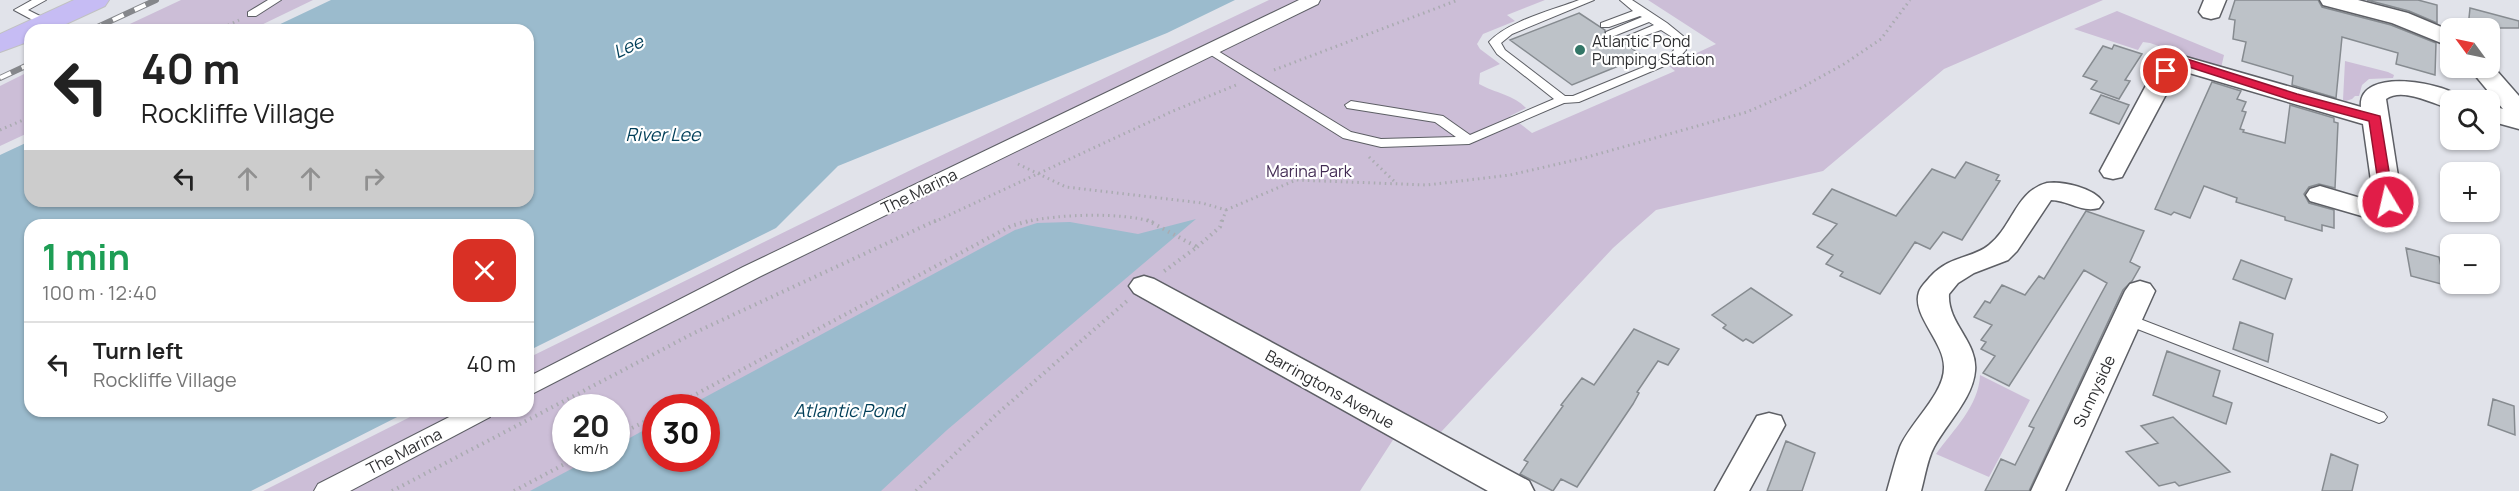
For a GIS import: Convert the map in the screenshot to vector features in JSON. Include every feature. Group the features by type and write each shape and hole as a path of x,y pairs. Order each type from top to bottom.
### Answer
{"highway":[{"path":"37,21 96,0"},
{"path":"0,44 24,29"}],"street":[{"name":"The Marina","path":"534,384 751,272 1312,0"},
{"path":"2331,0 2415,24 2440,35"},
{"path":"2113,171 2169,66 2179,62 2375,119"},
{"path":"2490,78 2519,111"},
{"path":"2320,195 2379,212 2385,209 2388,202 2373,96 2383,89 2407,90 2440,98"},
{"path":"2500,116 2519,121"},
{"path":"1904,491 1917,447 1961,374 1959,354 1935,310 1934,292 1948,276 1964,266 1998,253 2046,191 2058,191 2089,202"},
{"name":"Barringtons Avenue","path":"1144,286 1517,491"},
{"name":"Sunnyside","path":"2048,491 2140,291"},
{"name":"The Marina","path":"327,491 470,417"},
{"path":"1732,491 1769,425"}],"lane":[{"path":"252,14 276,0"},
{"path":"1562,100 1501,52 1495,42 1508,32 1589,0"},
{"path":"1209,50 1347,135 1381,143 1469,140 1562,100 1575,99 1672,59 1680,51 1677,36 1625,0"},
{"path":"1608,30 1647,14"},
{"path":"1627,39 1663,25"},
{"path":"1351,105 1439,119 1469,140"},
{"path":"2127,319 2379,417"}],"path":[{"path":"393,491 694,333 1038,176 1173,111 1458,0"},
{"path":"1000,151 1038,176 1066,187 1202,203 1226,210 1296,180 1427,184 1510,175 1584,158 1747,112 1799,89 1844,64 1881,39 1910,0"},
{"path":"231,24 252,14"},
{"path":"0,130 24,120"},
{"path":"916,491 998,414 1144,286 1220,227 1226,210"},
{"path":"696,394 1011,226 1037,219 1074,216 1128,217 1151,221 1197,247"},
{"path":"514,491 552,471"}],"green space":[{"path":"181,0 313,0 263,24 130,24"},
{"name":"Marina Park","path":"1269,0 1545,0 1507,15 1515,21 1483,34 1477,44 1480,49 1500,64 1480,73 1479,84 1510,97 1526,108 1510,116 1532,133 1675,71 1669,66 1716,44 1648,0 2103,0 1944,69 1823,171 1656,210 1613,248 1441,432 1409,415 1360,491 263,491 410,417 534,417 534,355 917,167"},
{"path":"2117,11 2224,55 2221,68 2150,43 2143,42 2138,50 2074,29"},
{"path":"2345,61 2394,75 2393,78 2369,79 2362,85 2359,96 2346,101 2343,100"},
{"path":"24,74 24,135 0,146 0,86"},
{"path":"1980,375 2030,400 1989,477 1936,454 1970,407 1979,386"}],"water":[{"name":"River Lee","path":"331,0 1235,0 1167,33 838,166 776,228 534,348 534,219 24,219 24,417 397,417 251,491 0,491 0,155 24,144 24,207 534,207 534,24 280,24"},
{"name":"Atlantic Pond","path":"1196,219 947,430 881,491 530,491 566,472 630,472 630,438 642,431 642,472 720,472 720,394 711,394 1015,230 1037,223 1070,222 1138,234"}],"building":[{"path":"2235,0 2318,0 2322,7 2391,25 2436,43 2435,75 2396,64 2398,53 2342,37 2336,98 2292,85 2293,76 2242,61 2246,42 2233,39 2235,20 2229,19"},
{"path":"2367,0 2418,0 2437,5 2437,23 2409,11"},
{"path":"2470,8 2519,21 2519,28 2500,28 2500,18 2469,18"},
{"name":"Atlantic Pond Pumping Station","path":"1579,13 1605,30 1604,38 1616,38 1643,56 1572,85 1510,40"},
{"path":"2114,45 2142,54 2125,80 2130,81 2119,99 2091,89 2097,81 2083,76 2103,46 2112,49"},
{"path":"2212,82 2241,91 2237,99 2246,102 2242,111 2246,112 2240,129 2244,130 2243,132 2285,143 2290,105 2334,118 2334,122 2338,123 2335,188 2319,184 2309,187 2304,194 2309,203 2334,210 2334,228 2322,225 2322,231 2285,220 2285,217 2236,202 2237,198 2204,186 2190,218 2174,212 2171,215 2155,209"},
{"path":"2101,95 2129,105 2119,124 2090,113"},
{"path":"1966,162 1999,175 1996,180 2000,181 1962,240 1943,232 1930,249 1915,242 1880,294 1840,276 1843,272 1826,264 1833,255 1817,247 1837,224 1813,214 1832,189 1896,216 1932,169 1955,178"},
{"path":"2086,211 2144,231 2130,262 2140,267 2132,281 2123,290 2029,491 1985,491 2001,459 2015,465 2034,428 2029,426 2107,283 2084,270 2009,386 1983,373 1995,356 1981,349 1986,342 1981,340 1992,325 1974,317 1985,301 1990,303 2002,285 2025,295 2039,276 2044,279"},
{"path":"2406,248 2439,257 2440,284 2411,276"},
{"path":"2241,260 2292,279 2285,299 2233,279"},
{"path":"1751,288 1792,315 1753,343 1746,339 1743,341 1723,328 1726,325 1712,315"},
{"path":"2240,322 2273,334 2268,362 2233,349"},
{"path":"1634,329 1679,349 1668,365 1658,361 1637,392 1639,393 1633,404 1577,487 1561,479 1553,491 1520,474 1528,462 1524,460 1582,378 1594,385"},
{"path":"2167,351 2220,371 2213,396 2232,403 2226,424 2153,395"},
{"path":"2493,399 2514,406 2515,435 2488,425"},
{"path":"2173,417 2230,472 2179,486 2175,482 2159,486 2126,452 2158,443 2141,426"},
{"path":"1786,441 1815,453 1802,491 1767,491"},
{"path":"2331,454 2358,465 2352,491 2322,491"}],"railway":[{"path":"104,24 156,0"},
{"path":"0,78 24,67"}],"place":[{"name":"Atlantic Pond Pumping Station","path":"1580,50"}],"route":[{"path":"2166,71 2173,63 2187,63 2293,97 2375,119 2388,202"}],"water label":[{"name":"Lee","path":"628,46"}]}
